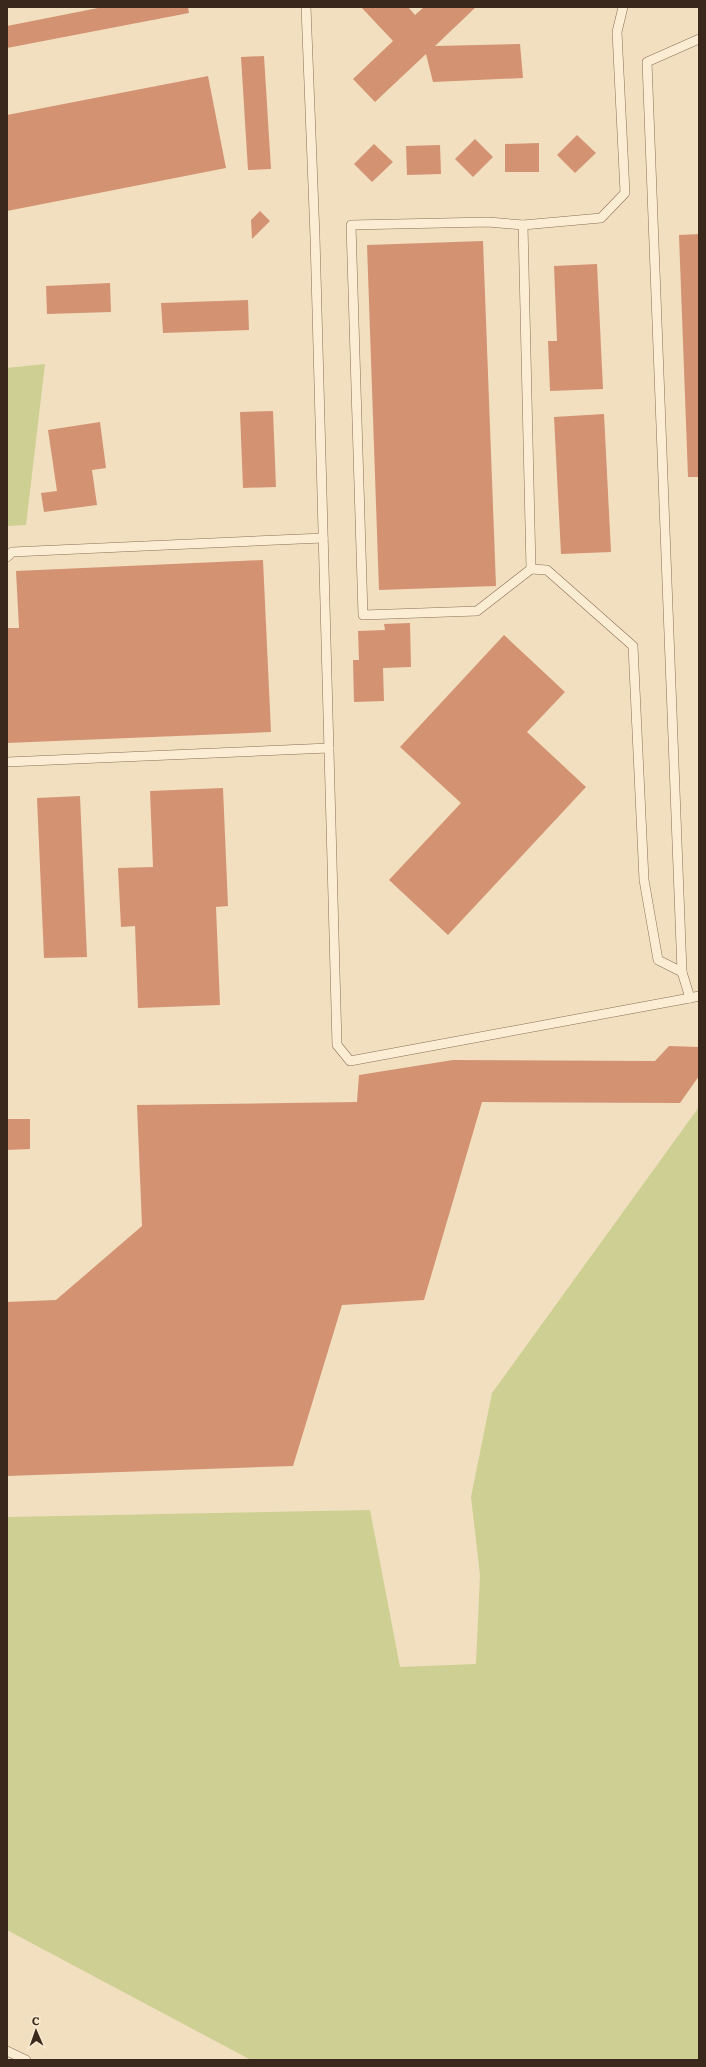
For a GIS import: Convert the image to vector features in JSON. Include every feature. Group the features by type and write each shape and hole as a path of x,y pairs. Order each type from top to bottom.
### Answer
{"lane":[{"path":"306,7 315,237 337,1045 350,1061 695,997 682,972 647,62 699,39"},
{"path":"623,7 617,32 625,193 601,218 523,225 488,222 350,225 362,615 477,611 531,569 547,570 634,646 644,880 658,960 682,972"},
{"path":"523,225 531,569"},
{"path":"7,557 12,552 323,538"},
{"path":"7,762 329,748"},
{"path":"7,2052 26,2060"}],"green space":[{"path":"45,364 26,525 7,526 7,368"},
{"path":"699,1107 699,2060 251,2060 7,1930 7,1517 370,1510 400,1667 476,1664 480,1575 471,1497 492,1393"}],"building":[{"path":"103,7 188,7 189,13 7,48 7,26"},
{"path":"361,7 408,7 415,15 424,7 476,7 435,46 520,44 523,78 433,82 426,54 375,102 353,79 393,41"},
{"path":"264,56 271,169 248,170 241,57"},
{"path":"208,76 226,168 7,211 7,115"},
{"path":"577,135 596,153 575,173 557,155"},
{"path":"475,139 493,157 473,177 455,159"},
{"path":"539,143 539,172 505,172 505,144"},
{"path":"374,144 393,162 372,182 354,164"},
{"path":"440,145 441,174 407,175 406,146"},
{"path":"260,211 270,221 252,239 251,220"},
{"path":"699,234 699,477 688,477 679,235"},
{"path":"483,241 496,586 379,590 367,245"},
{"path":"597,264 603,389 550,391 548,341 557,341 554,266"},
{"path":"110,283 111,312 47,314 46,286"},
{"path":"248,300 249,330 163,333 161,303"},
{"path":"273,411 276,487 243,488 240,412"},
{"path":"604,414 611,552 561,554 554,417"},
{"path":"100,422 106,468 92,470 97,505 44,512 41,493 57,491 48,430"},
{"path":"263,560 271,732 7,743 7,628 19,628 16,571"},
{"path":"410,623 411,667 383,668 384,701 354,702 353,660 359,660 358,631 385,630 384,624"},
{"path":"504,635 565,692 527,732 586,787 448,935 389,880 461,803 400,747"},
{"path":"223,788 228,906 216,907 220,1005 138,1008 135,926 121,927 118,868 153,867 150,791"},
{"path":"80,796 87,957 44,958 37,798"},
{"path":"669,1046 699,1047 699,1076 680,1103 482,1102 424,1300 342,1305 293,1466 7,1476 7,1302 56,1300 142,1226 137,1105 357,1102 359,1075 453,1060 655,1061"},
{"path":"7,1119 30,1119 30,1149 7,1150"}]}
